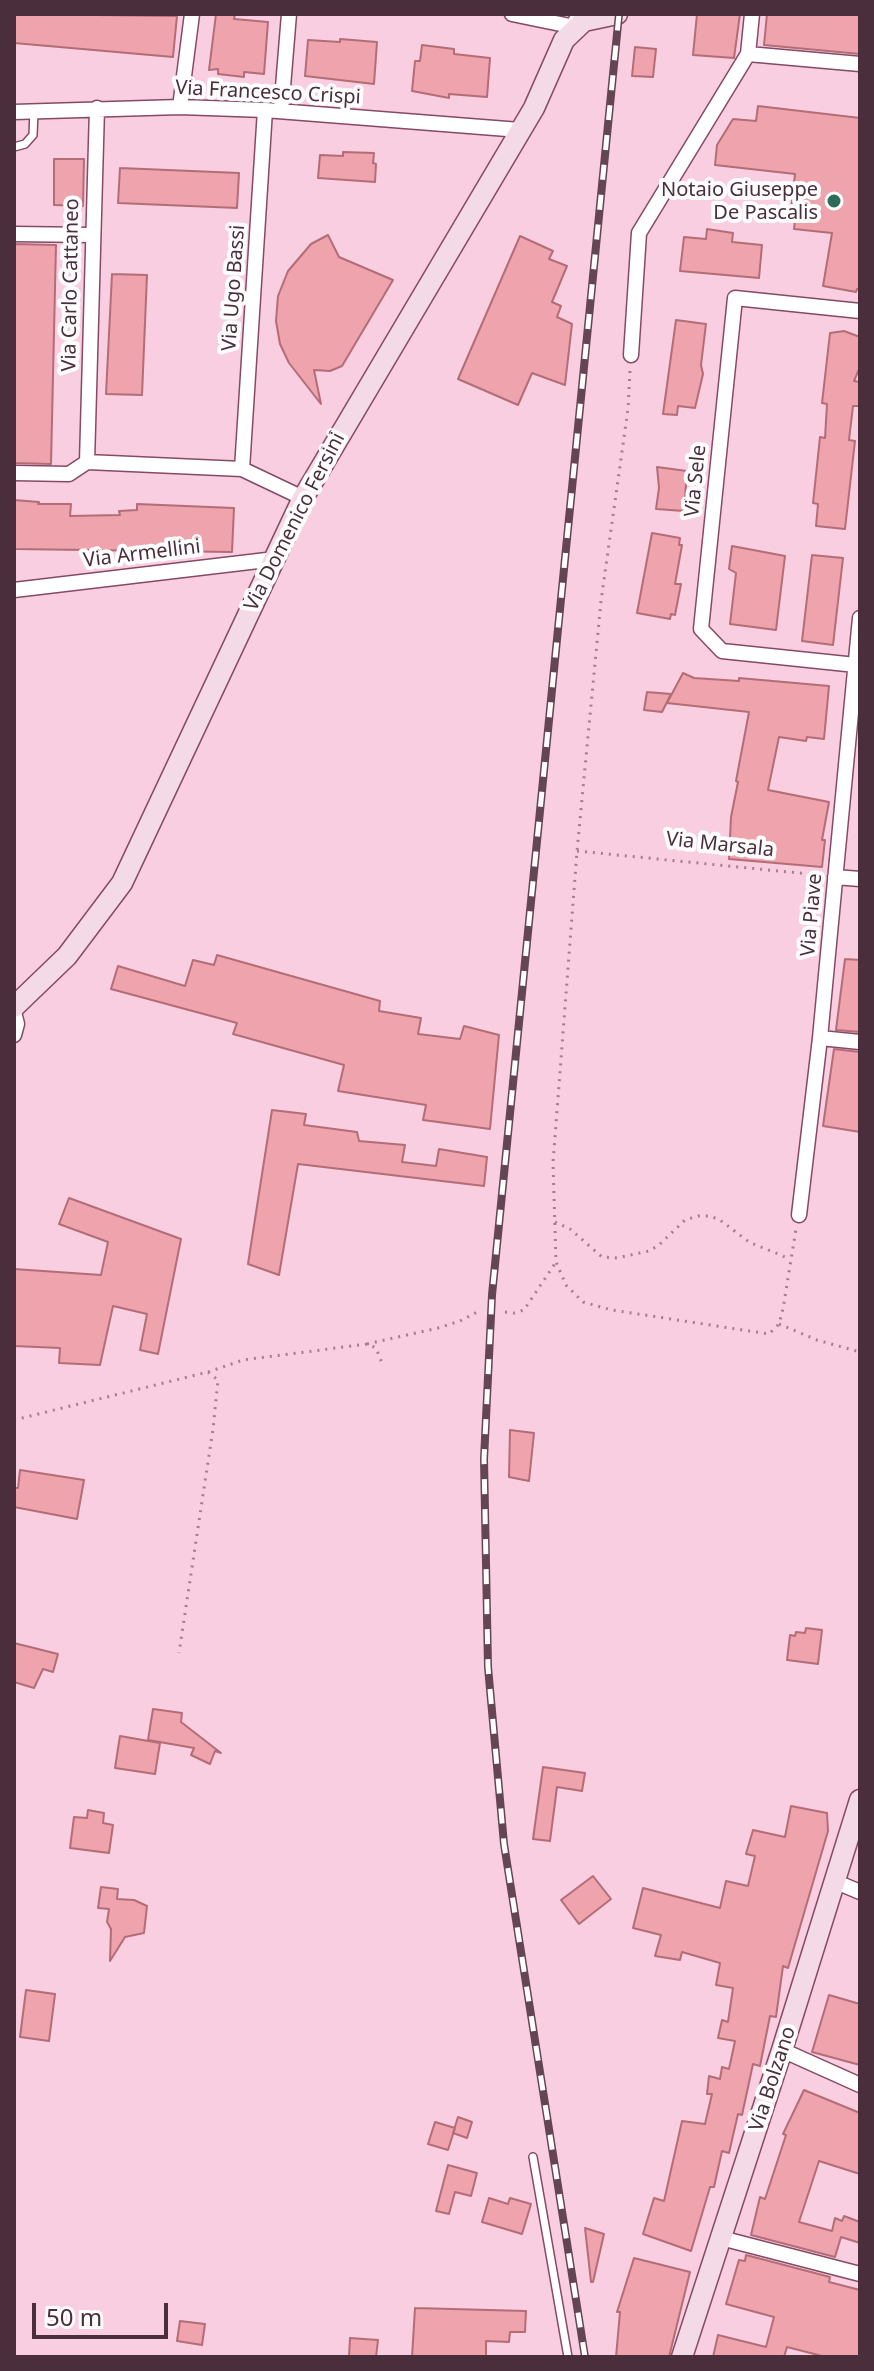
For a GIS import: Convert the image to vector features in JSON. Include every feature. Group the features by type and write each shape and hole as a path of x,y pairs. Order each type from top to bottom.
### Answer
{"main road":[{"path":"576,20 617,14"},
{"name":"Via Domenico Fersini","path":"14,1010 67,956 122,883 303,498 534,108 576,20"},
{"name":"Via Bolzano","path":"682,2357 860,1800"}],"street":[{"path":"180,107 192,14"},
{"path":"281,111 289,14"},
{"path":"512,14 576,20"},
{"path":"631,355 639,233 748,54 752,14"},
{"path":"748,54 860,64"},
{"name":"Via Francesco Crispi","path":"14,112 180,107 265,110 520,130"},
{"name":"Via Carlo Cattaneo","path":"87,462 97,108"},
{"name":"Via Ugo Bassi","path":"242,469 265,110"},
{"path":"14,234 92,235"},
{"name":"Via Sele","path":"856,665 722,651 701,629 735,298 860,311"},
{"path":"14,473 69,474 87,462 242,469 303,498"},
{"name":"Via Armellini","path":"14,590 275,559"},
{"name":"Via Piave","path":"799,1215 856,713 860,618"},
{"path":"835,877 860,879"},
{"path":"14,1010 17,1024 14,1035"},
{"path":"820,1038 860,1042"},
{"path":"834,1881 860,1892"},
{"path":"782,2050 860,2085"},
{"path":"721,2238 860,2274"}],"lane":[{"path":"14,147 25,144 33,135 34,111"},
{"path":"533,2157 568,2357"}],"path":[{"path":"631,355 628,409 601,601 577,851 553,1163 556,1262 566,1285 583,1302 612,1310 769,1334 779,1324 799,1215"},
{"name":"Via Marsala","path":"577,851 835,877"},
{"path":"555,1222 570,1229 602,1257 617,1258 649,1251 685,1220 710,1216 749,1242 790,1259"},
{"path":"505,1312 524,1310 556,1262"},
{"path":"14,1420 208,1372 243,1360 367,1344 438,1328 481,1310"},
{"path":"779,1324 817,1340 860,1352"},
{"path":"367,1344 376,1348 382,1363"},
{"path":"179,1653 219,1389 218,1380 208,1372"}],"building":[{"path":"14,14 177,16 173,57 14,43"},
{"path":"216,14 235,14 234,19 268,22 264,74 244,72 244,77 218,74 218,69 209,70"},
{"path":"697,14 740,14 734,58 693,55"},
{"path":"767,14 860,14 860,54 764,45"},
{"path":"340,39 377,42 374,84 305,76 308,40 340,42"},
{"path":"422,45 454,49 454,54 490,58 487,97 449,94 449,98 412,91 415,61 420,61"},
{"path":"635,47 656,49 653,77 632,76"},
{"path":"758,106 860,118 860,289 856,292 823,286 832,233 794,229 795,220 790,220 795,174 715,165 717,145 733,119 756,121"},
{"path":"343,152 374,153 375,182 318,178 320,155 343,156"},
{"path":"54,159 84,159 83,206 54,205"},
{"path":"120,168 239,173 237,208 118,203"},
{"path":"707,229 733,233 732,242 762,245 759,278 680,271 684,237 706,239"},
{"path":"328,235 339,257 393,280 342,366 330,371 314,370 321,404 289,363 280,344 276,321 278,296 288,271 311,244"},
{"path":"520,236 553,251 549,259 567,266 552,302 561,306 557,317 572,324 565,385 532,373 518,405 458,379"},
{"path":"14,244 56,245 51,464 14,463"},
{"path":"112,274 147,275 142,395 106,394"},
{"path":"676,320 706,324 701,365 703,374 695,408 678,406 677,415 663,414"},
{"path":"844,331 860,337 860,367 854,381 860,382 860,406 853,406 849,440 855,441 845,529 816,526 818,504 813,503 820,437 825,438 827,404 822,403 830,333"},
{"path":"657,467 687,471 684,511 656,509 659,488"},
{"path":"14,500 71,504 70,516 120,515 119,511 137,510 137,504 234,508 232,552 14,549"},
{"path":"652,533 680,538 679,545 682,545 675,584 681,584 675,615 671,614 670,619 637,613"},
{"path":"732,546 785,556 776,630 730,624 736,573 729,569"},
{"path":"812,555 843,558 833,645 802,641"},
{"path":"683,673 694,678 739,681 739,678 829,686 824,739 807,737 806,741 779,737 768,790 829,802 822,840 825,840 822,867 729,859 731,817 749,712 667,703"},
{"path":"647,692 671,694 662,712 644,710"},
{"path":"217,955 380,1001 379,1011 421,1018 418,1034 460,1039 464,1026 499,1035 490,1129 423,1120 426,1105 338,1091 344,1065 233,1034 237,1023 111,989 118,966 185,986 193,960 214,965"},
{"path":"845,959 860,960 860,1032 836,1030"},
{"path":"834,1049 860,1052 860,1132 823,1126"},
{"path":"272,1110 306,1114 304,1125 357,1132 359,1141 405,1145 402,1162 436,1166 439,1149 487,1157 484,1186 298,1164 279,1275 248,1264"},
{"path":"69,1198 181,1239 158,1354 140,1350 147,1314 113,1306 100,1365 59,1363 60,1348 14,1346 14,1269 101,1275 108,1242 59,1224"},
{"path":"510,1430 534,1433 529,1481 509,1477"},
{"path":"20,1470 84,1480 77,1519 14,1507 14,1488 18,1488"},
{"path":"806,1628 822,1630 818,1664 787,1660 790,1635 805,1633"},
{"path":"14,1643 58,1654 53,1672 43,1669 34,1688 14,1682"},
{"path":"153,1709 182,1713 181,1722 221,1753 215,1751 210,1764 191,1755 194,1748 148,1740"},
{"path":"120,1736 160,1743 155,1774 115,1768"},
{"path":"543,1767 585,1773 582,1791 557,1787 550,1841 533,1839"},
{"path":"791,1806 827,1813 828,1831 788,1968 783,1966 776,2017 770,2016 760,2066 753,2064 742,2115 738,2114 729,2153 722,2151 714,2187 710,2187 691,2251 643,2234 654,2198 664,2201 682,2121 705,2124 712,2094 707,2094 709,2076 720,2079 722,2067 729,2069 735,2041 718,2038 722,2020 728,2022 733,1988 716,1985 720,1963 682,1952 680,1960 655,1956 661,1935 633,1928 643,1888 720,1908 726,1881 748,1886 755,1856 746,1854 753,1830 785,1837"},
{"path":"88,1810 104,1813 103,1823 113,1825 109,1853 70,1848 74,1817 87,1818"},
{"path":"593,1876 611,1899 579,1924 561,1900"},
{"path":"101,1887 118,1889 117,1899 134,1900 147,1906 144,1933 125,1937 110,1961 109,1909 98,1908"},
{"path":"26,1990 55,1994 49,2041 20,2037"},
{"path":"829,1995 860,2004 860,2065 812,2052"},
{"path":"804,2090 860,2113 860,2174 819,2161 799,2222 832,2231 835,2218 842,2221 844,2216 860,2222 860,2243 841,2237 835,2257 751,2235 760,2197 765,2199 786,2135 783,2134"},
{"path":"458,2117 472,2122 467,2138 453,2133"},
{"path":"435,2122 455,2128 448,2150 428,2144"},
{"path":"448,2165 477,2173 471,2196 455,2192 449,2214 436,2211"},
{"path":"489,2198 508,2204 510,2198 531,2204 522,2234 482,2222"},
{"path":"585,2228 604,2234 593,2282 591,2282"},
{"path":"746,2255 830,2277 829,2282 860,2290 860,2357 826,2357 787,2347 784,2357 713,2357 718,2335 766,2347 774,2317 726,2304 739,2260 745,2261"},
{"path":"634,2258 690,2272 669,2357 616,2357 620,2312 617,2312"},
{"path":"415,2308 526,2311 525,2332 510,2332 509,2342 486,2341 486,2357 412,2357"},
{"path":"180,2321 205,2324 202,2345 177,2341"},
{"path":"350,2338 378,2340 376,2357 349,2357"}],"railway":[{"path":"585,2357 504,1844 488,1667 484,1459 492,1295 619,14"}],"place":[{"name":"Notaio Giuseppe De Pascalis","path":"834,201"}]}
